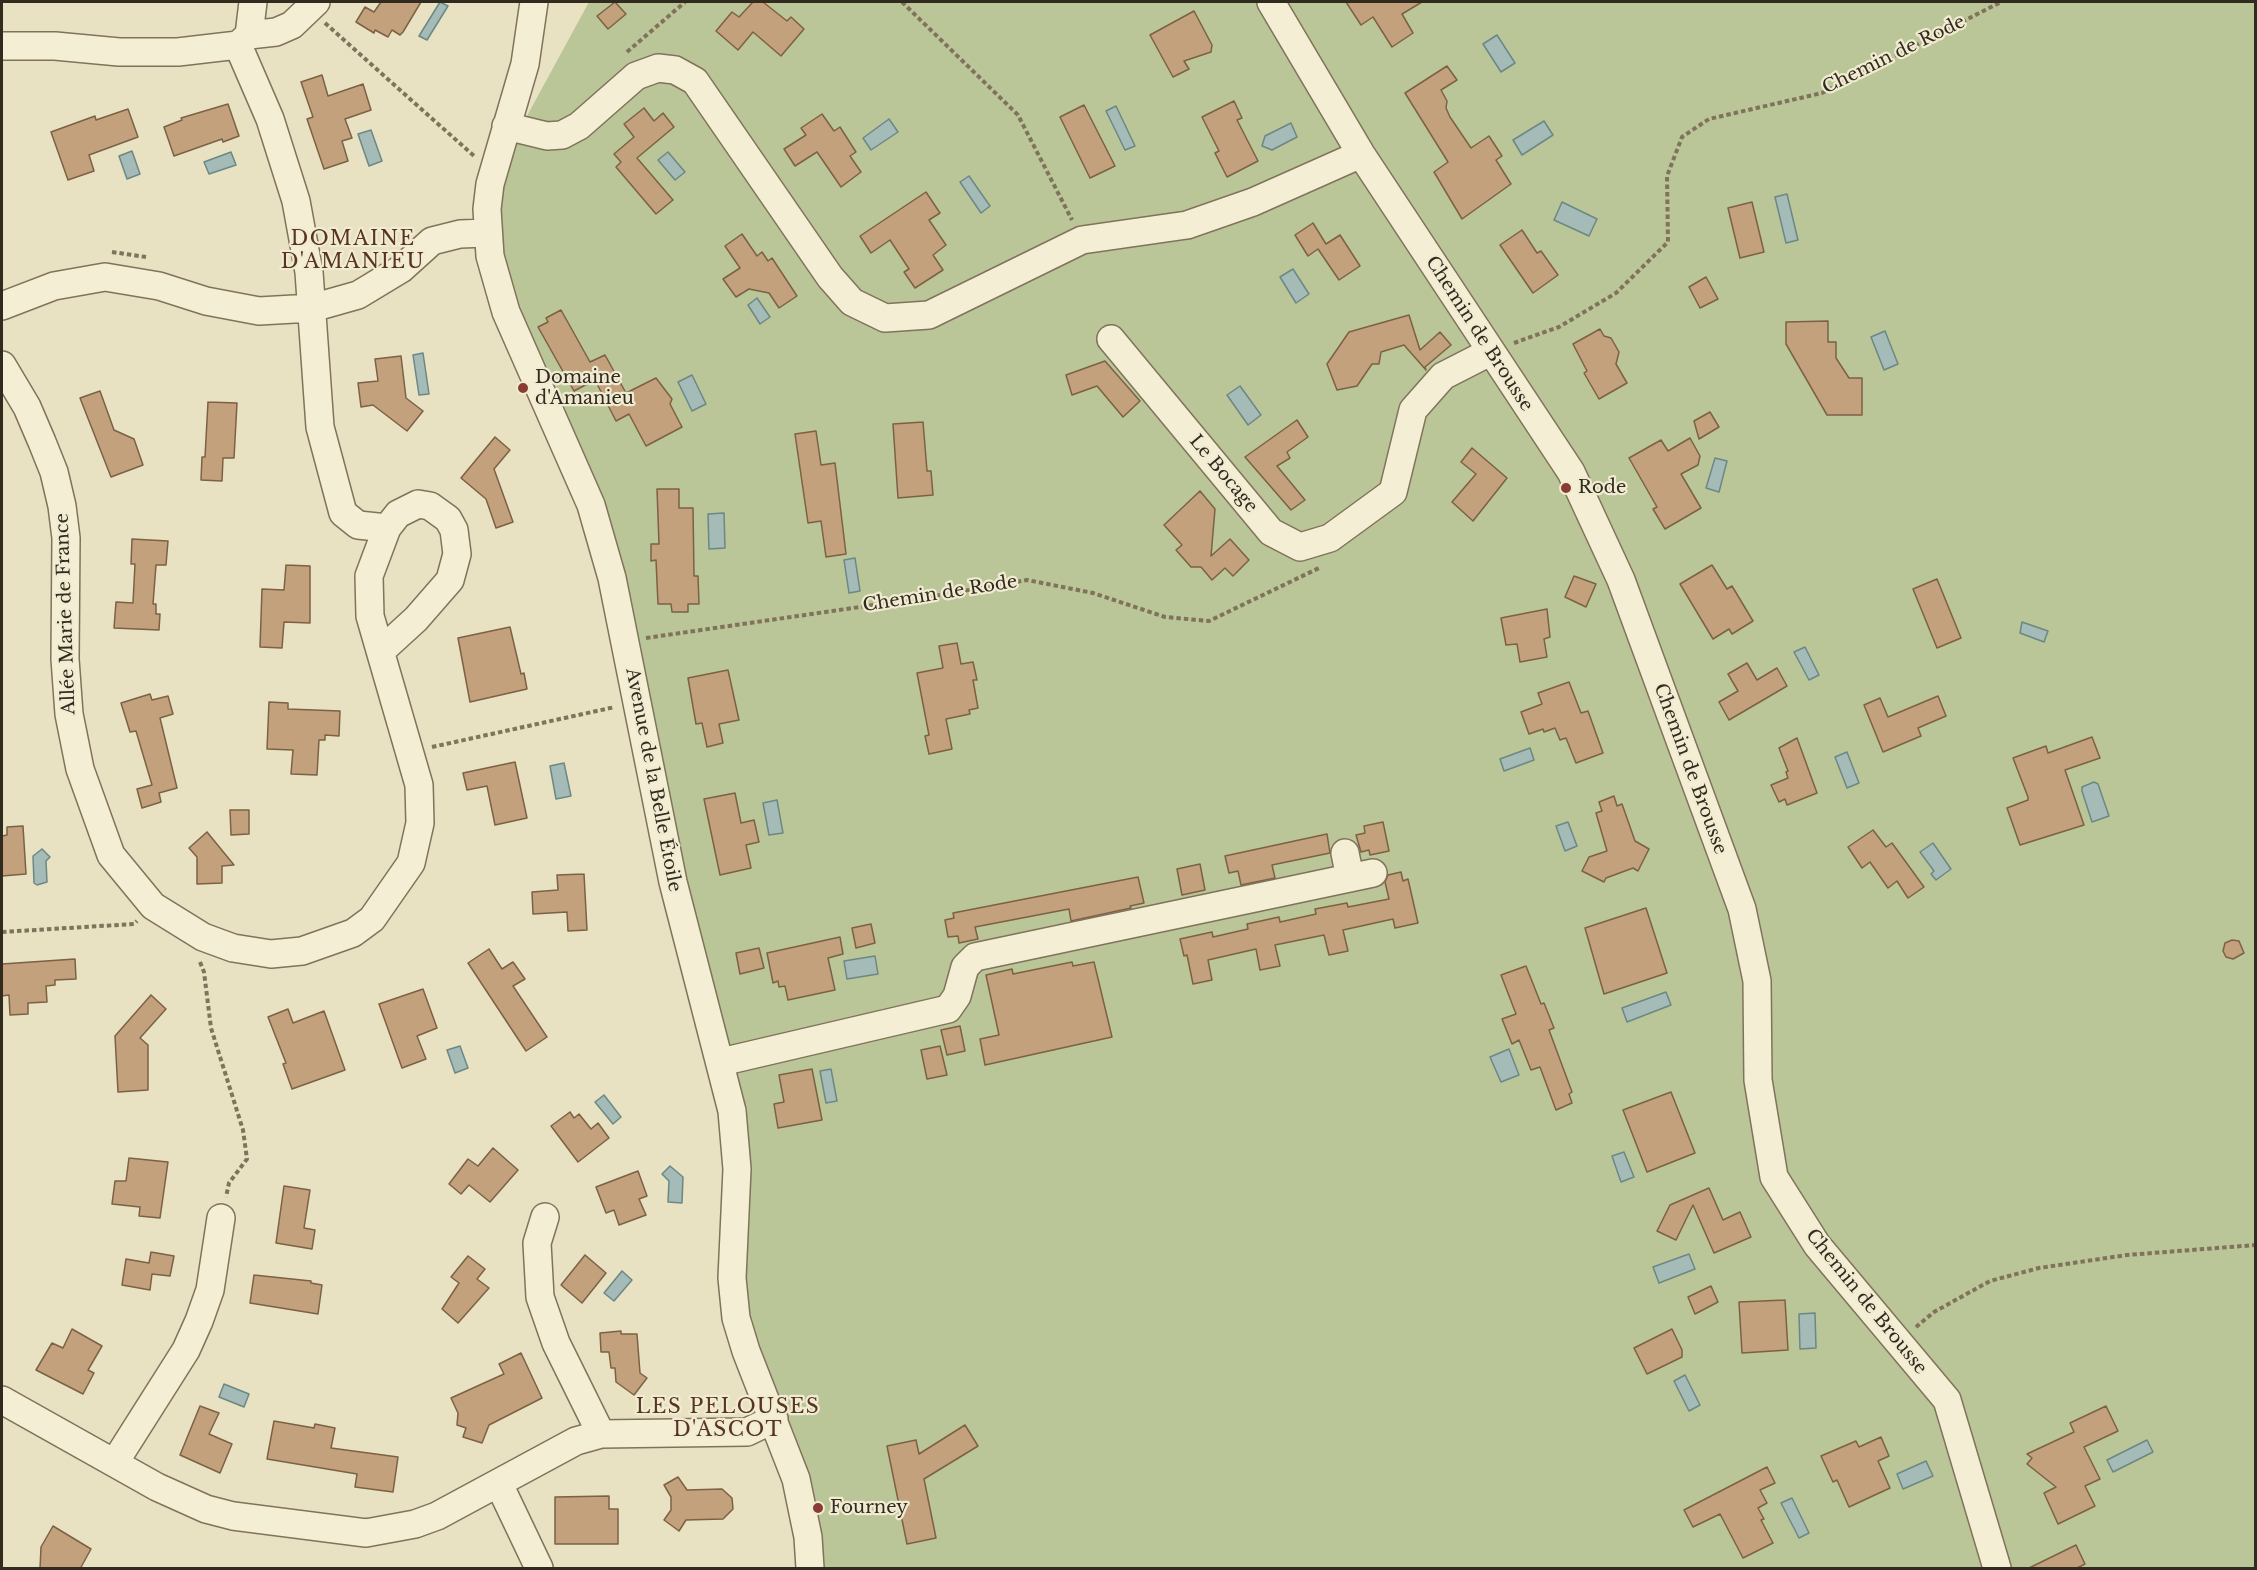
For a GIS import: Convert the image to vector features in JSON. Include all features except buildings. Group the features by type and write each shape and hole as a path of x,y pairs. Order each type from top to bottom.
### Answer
{"street":[{"path":"253,2 244,40 296,201 309,272 320,427 343,513 358,525 387,528"},
{"name":"Avenue de la Belle Étoile","path":"534,2 527,53 490,184 487,233 494,274 506,312 591,505 612,578 673,882 722,1062 732,1111 738,1169 732,1267 734,1301 740,1335 800,1492 810,1569"},
{"name":"Chemin de Brousse","path":"1271,2 1361,154 1571,472 1621,580 1742,909 1757,981 1758,1080 1774,1177 1817,1245 1897,1344 1947,1400 1997,1569"},
{"path":"2,46 178,52 276,32 317,9"},
{"path":"506,126 548,136 562,135 579,126 636,76 658,69 675,70 695,81 830,277 852,302 885,318 929,315 1082,240 1187,225 1253,202 1361,154"},
{"path":"2,306 54,286 105,277 159,286 206,301 259,312 312,308 358,295 401,269 432,241 460,234 487,233"},
{"path":"2,314 2,324"},
{"name":"Le Bocage","path":"1111,339 1271,532 1300,547 1330,538 1393,492 1413,410 1443,376 1490,352"},
{"name":"Allée Marie de France","path":"2,365 27,407 42,442 54,472 62,506 67,561 65,659 69,714 80,769 111,855 153,906 188,928 233,948 271,954 302,951 353,933 372,919 411,863 420,823 419,785 370,616 369,576 387,528 406,507 418,504 430,506 448,519 454,530 457,554 450,580 416,619 381,651"},
{"path":"722,1062 948,1009 957,996 965,967 975,957 1356,868"},
{"path":"545,1217 537,1243 540,1297 556,1343 601,1434"},
{"path":"115,1462 186,1350 199,1321 210,1290 221,1218"},
{"path":"2,1400 157,1487 206,1509 233,1516 366,1533 415,1524 499,1484 576,1441 601,1434 747,1432 774,1419"},
{"path":"499,1484 539,1569"}],"path":[{"path":"902,2 1018,115 1082,240"},
{"name":"Chemin de Rode","path":"1490,352 1559,327 1616,293 1668,242 1666,176 1682,137 1709,119 1822,93 2001,2"},
{"path":"317,9 453,140 477,158"},
{"path":"106,252 124,252 153,260"},
{"name":"Chemin de Rode","path":"626,642 1027,580 1094,594 1165,617 1209,621 1297,581 1324,565"},
{"path":"613,697 616,716"},
{"path":"411,752 615,707"},
{"path":"2,932 134,924 153,906"},
{"path":"188,928 204,972 211,1028 243,1130 247,1159 229,1183 221,1218"},
{"path":"1897,1344 1934,1312 1990,1281 2039,1268 2116,1256 2256,1245"}],"green space":[{"path":"589,2 2255,2 2255,1568 810,1568 746,1351 737,1169 612,578 506,312 490,184"}],"water":[{"path":"440,2 448,6 427,40 419,36"},
{"path":"1497,35 1515,63 1501,72 1483,44"},
{"path":"1116,106 1135,146 1125,150 1106,111"},
{"path":"889,119 898,132 871,150 863,138"},
{"path":"1544,121 1553,135 1522,155 1513,140"},
{"path":"1291,123 1297,137 1272,150 1262,146 1265,136"},
{"path":"371,130 382,161 369,166 358,134"},
{"path":"132,151 140,174 127,179 119,156"},
{"path":"231,152 236,165 209,174 204,162"},
{"path":"668,152 685,172 675,180 658,160"},
{"path":"969,176 990,206 981,213 960,182"},
{"path":"1787,194 1798,240 1786,243 1775,197"},
{"path":"1562,202 1597,219 1589,236 1554,220"},
{"path":"1293,269 1309,294 1296,303 1280,277"},
{"path":"757,298 770,317 760,324 748,305"},
{"path":"1885,331 1898,364 1884,370 1871,337"},
{"path":"423,353 429,394 419,395 413,355"},
{"path":"692,375 706,404 692,411 678,382"},
{"path":"1240,386 1261,415 1248,425 1227,395"},
{"path":"1715,458 1727,461 1719,492 1706,488"},
{"path":"724,513 725,548 709,549 708,514"},
{"path":"855,558 860,591 849,593 844,560"},
{"path":"2022,622 2048,631 2044,642 2020,633"},
{"path":"1805,647 1819,675 1809,680 1794,652"},
{"path":"1530,748 1534,760 1504,771 1500,759"},
{"path":"1847,752 1859,783 1847,788 1835,757"},
{"path":"564,763 571,796 556,799 550,766"},
{"path":"2094,782 2098,784 2109,816 2092,822 2082,787"},
{"path":"777,800 783,833 769,835 763,803"},
{"path":"1568,822 1577,846 1565,851 1556,826"},
{"path":"1933,843 1951,869 1936,880 1931,874 1934,871 1920,852"},
{"path":"42,849 50,857 46,861 47,882 37,885 34,883 33,856"},
{"path":"875,956 878,974 847,979 844,961"},
{"path":"1666,992 1671,1005 1627,1022 1622,1008"},
{"path":"460,1046 468,1068 455,1073 447,1050"},
{"path":"1509,1049 1519,1075 1501,1082 1490,1057"},
{"path":"831,1069 837,1101 826,1103 820,1071"},
{"path":"604,1095 621,1117 613,1124 595,1102"},
{"path":"1624,1152 1634,1177 1621,1182 1612,1156"},
{"path":"670,1166 683,1177 682,1203 668,1202 669,1181 662,1174"},
{"path":"1689,1254 1695,1269 1659,1283 1653,1267"},
{"path":"622,1271 632,1280 614,1301 604,1293"},
{"path":"1815,1313 1816,1348 1800,1349 1799,1314"},
{"path":"1685,1375 1700,1405 1689,1411 1674,1381"},
{"path":"224,1384 249,1394 244,1407 219,1397"},
{"path":"2147,1440 2153,1452 2113,1472 2107,1460"},
{"path":"1926,1461 1933,1476 1903,1489 1897,1474"},
{"path":"1792,1498 1809,1533 1799,1538 1781,1503"}],"place":[{"name":"Domaine d'Amanieu","path":"523,388"},
{"name":"Rode","path":"1566,488"},
{"name":"Fourney","path":"818,1508"}],"district":[{"name":"DOMAINE D'AMANIEU","path":"353,250"},
{"name":"LES PELOUSES D'ASCOT","path":"728,1418"}]}
